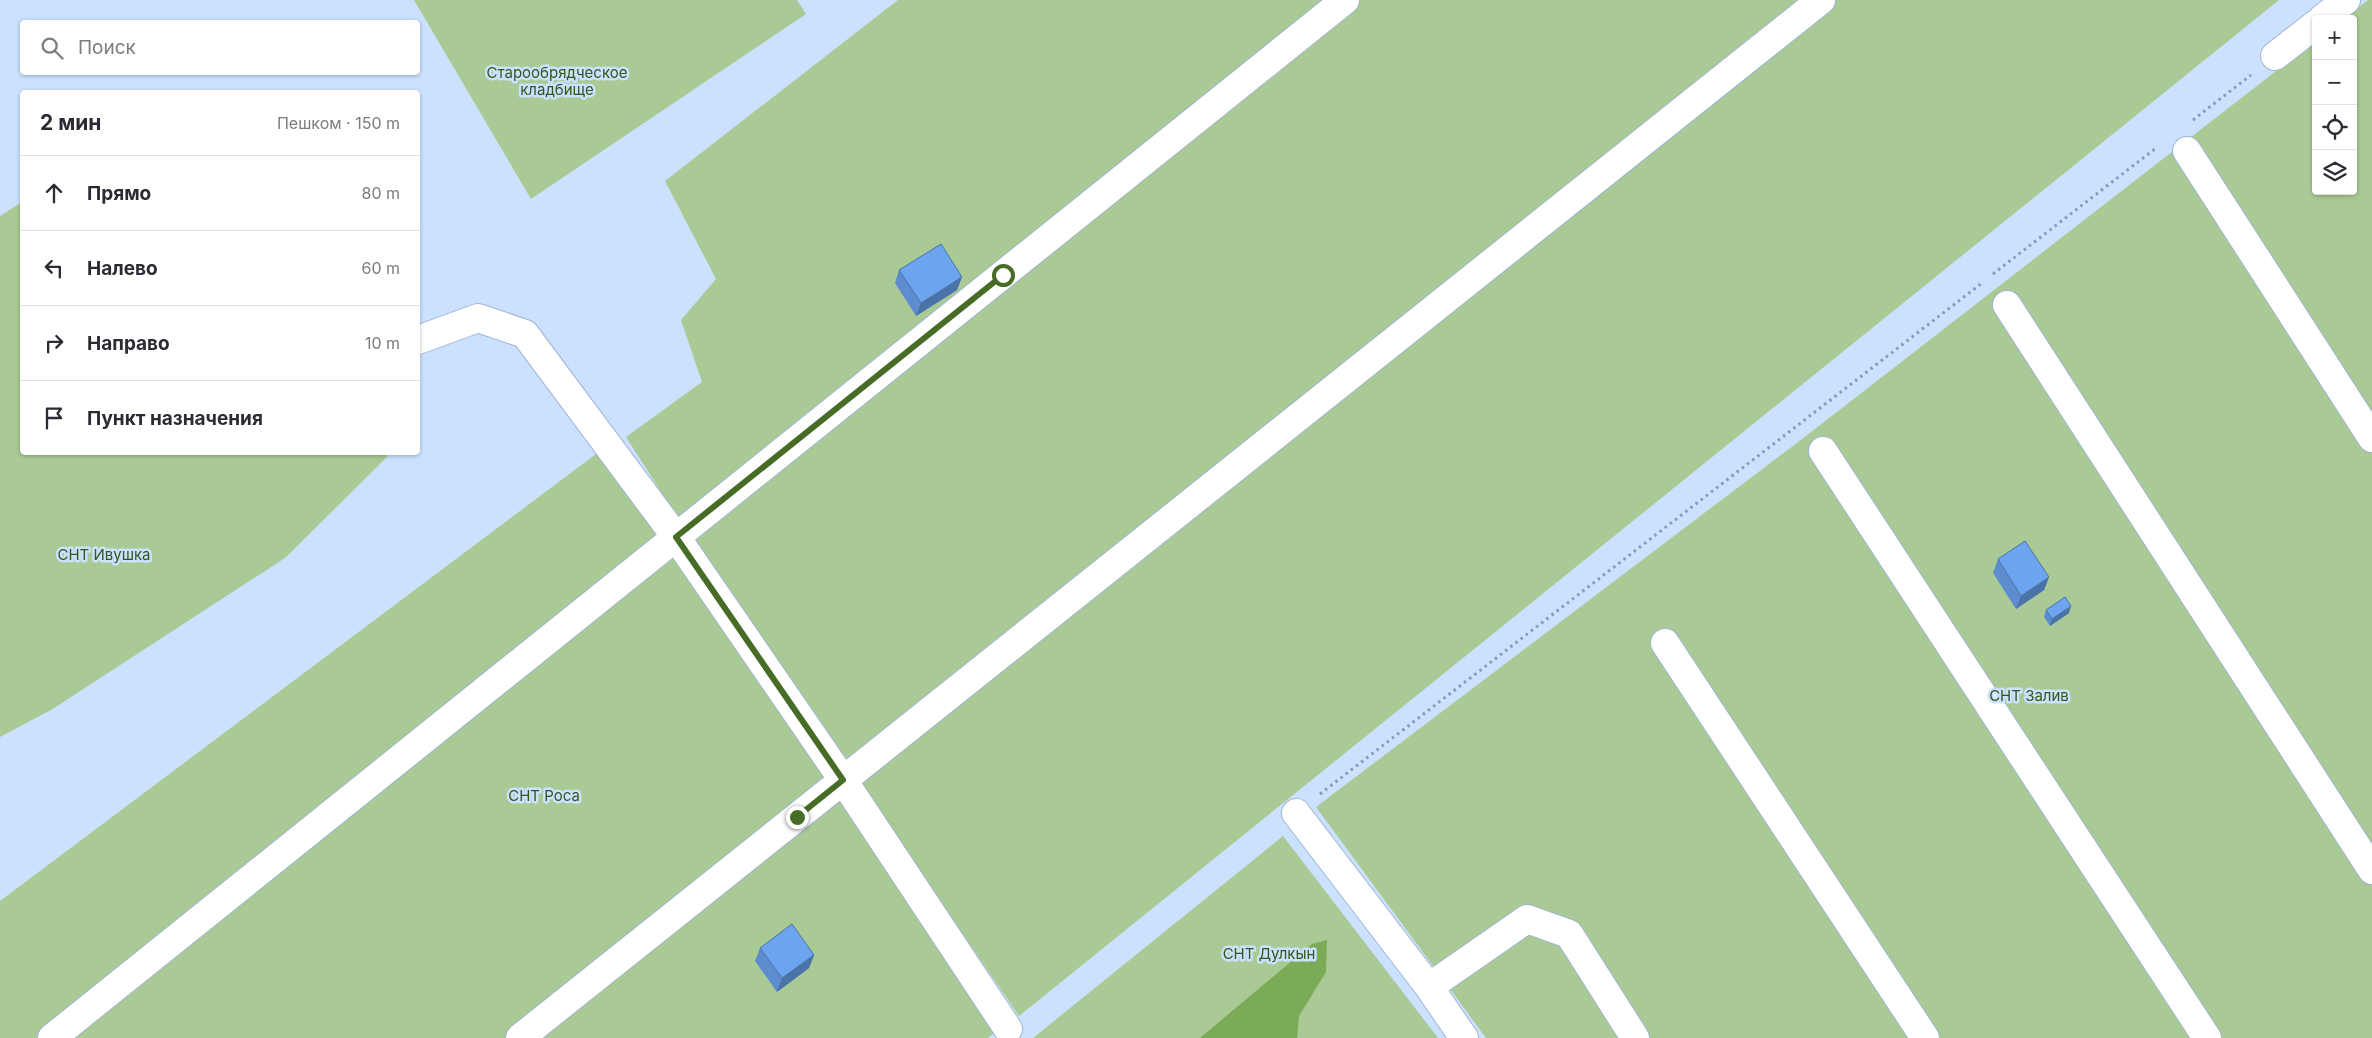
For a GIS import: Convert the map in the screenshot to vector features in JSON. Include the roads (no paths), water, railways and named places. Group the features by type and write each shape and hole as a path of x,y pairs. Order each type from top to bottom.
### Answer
{"lane":[{"path":"52,1038 1345,0"},
{"path":"520,1038 1822,0"},
{"path":"2327,15 2346,0"},
{"path":"2275,56 2312,27"},
{"path":"2187,151 2372,438"},
{"path":"2007,305 2372,870"},
{"path":"420,339 478,318 525,334 676,537 843,780 1008,1029"},
{"path":"1823,451 2207,1038"},
{"path":"1666,643 1925,1038"},
{"path":"1296,813 1428,987 1464,1038"},
{"path":"1428,987 1527,919 1569,934 1635,1038"}],"park label":[{"name":"Старообрядческое кладбище","path":"557,82"},
{"name":"СНТ Ивушка","path":"104,555"},
{"name":"СНТ Залив","path":"2029,696"},
{"name":"СНТ Роса","path":"544,796"},
{"name":"СНТ Дулкын","path":"1269,954"}]}
